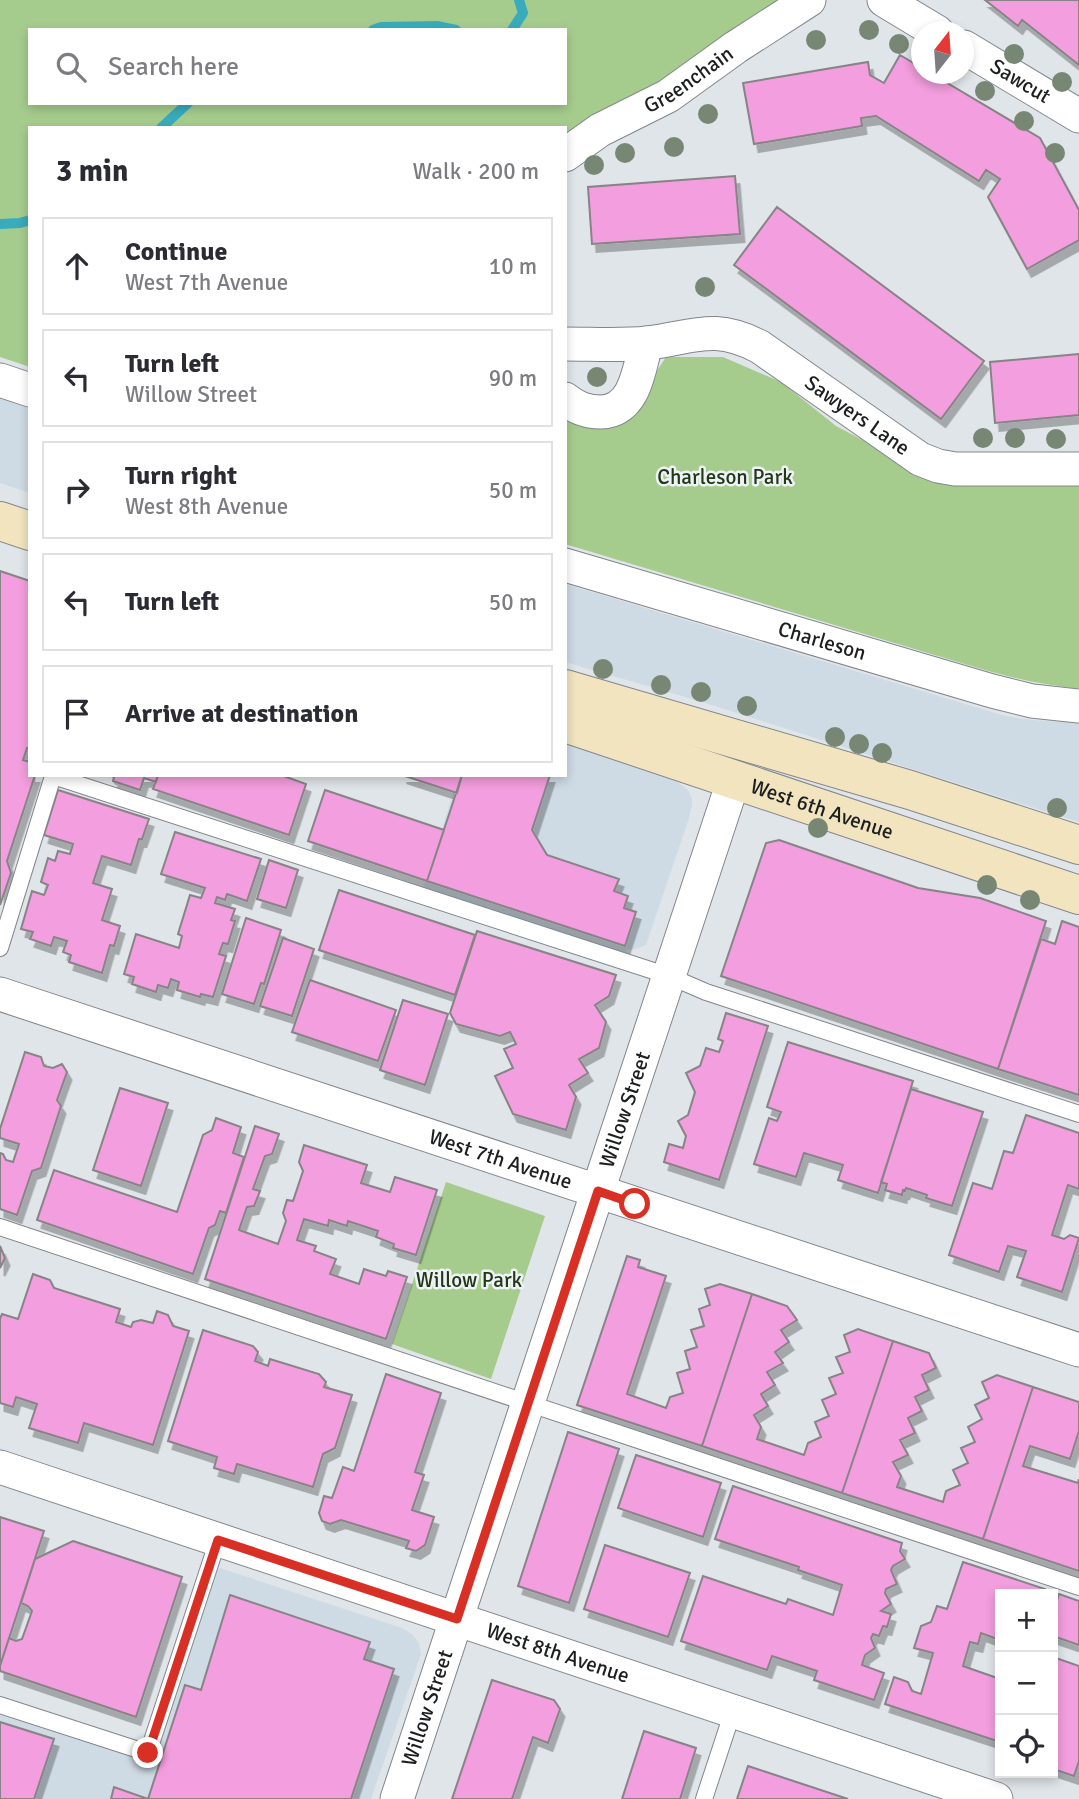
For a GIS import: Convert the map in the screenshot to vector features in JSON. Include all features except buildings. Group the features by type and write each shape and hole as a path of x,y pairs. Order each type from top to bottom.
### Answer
{"main road":[{"path":"0,521 28,530"},
{"name":"West 6th Avenue","path":"567,690 911,790 1079,845"},
{"name":"West 6th Avenue","path":"567,724 1079,895"}],"street":[{"name":"Greenchain","path":"567,154 600,130 667,96 809,0"},
{"path":"884,0 919,21"},
{"name":"Sawcut","path":"974,53 1079,116"},
{"name":"Sawyers Lane","path":"567,344 646,343 704,333 726,334 760,347 920,459 938,466 955,469 1079,469"},
{"path":"567,400 577,408 591,412 606,412 618,408 628,400 638,377 646,343"},
{"path":"0,380 28,389"},
{"name":"Charleson","path":"567,566 992,691 1032,701 1079,706"},
{"name":"Willow Street","path":"397,1799 734,779"},
{"name":"West 7th Avenue","path":"0,994 1079,1350"},
{"name":"West 8th Avenue","path":"0,1467 996,1799"}],"lane":[{"path":"0,948 53,777"},
{"path":"56,777 669,976 706,992 1079,1114"},
{"path":"0,1227 1079,1587"},
{"path":"0,1705 148,1753 218,1540"},
{"path":"704,1799 733,1711"}],"shaded area":[{"path":"0,398 28,407 28,492 0,483"},
{"path":"567,585 1005,716 1079,723 1079,822 699,701 567,663"},
{"path":"567,745 673,779 688,790 692,799 689,818 646,945 626,950 623,962 421,895 458,777 567,777"},
{"path":"220,1568 402,1628 412,1634 419,1643 421,1654 371,1799 0,1799 0,1705 148,1753 203,1585"}],"green space":[{"path":"0,0 797,0 567,142 567,126 28,126 28,366 0,357"},
{"name":"Charleson Park","path":"666,357 723,357 781,382 836,426 929,475 1079,481 1079,689 991,672 567,545 567,408 647,386"},
{"name":"Willow Park","path":"446,1182 545,1216 491,1379 392,1344"}],"waterway":[{"path":"513,28 523,13 519,0"},
{"path":"378,28 446,28"},
{"path":"163,126 186,105"},
{"path":"0,224 28,221"}],"route":[{"path":"148,1753 218,1540 457,1619 598,1191 635,1204"}]}
